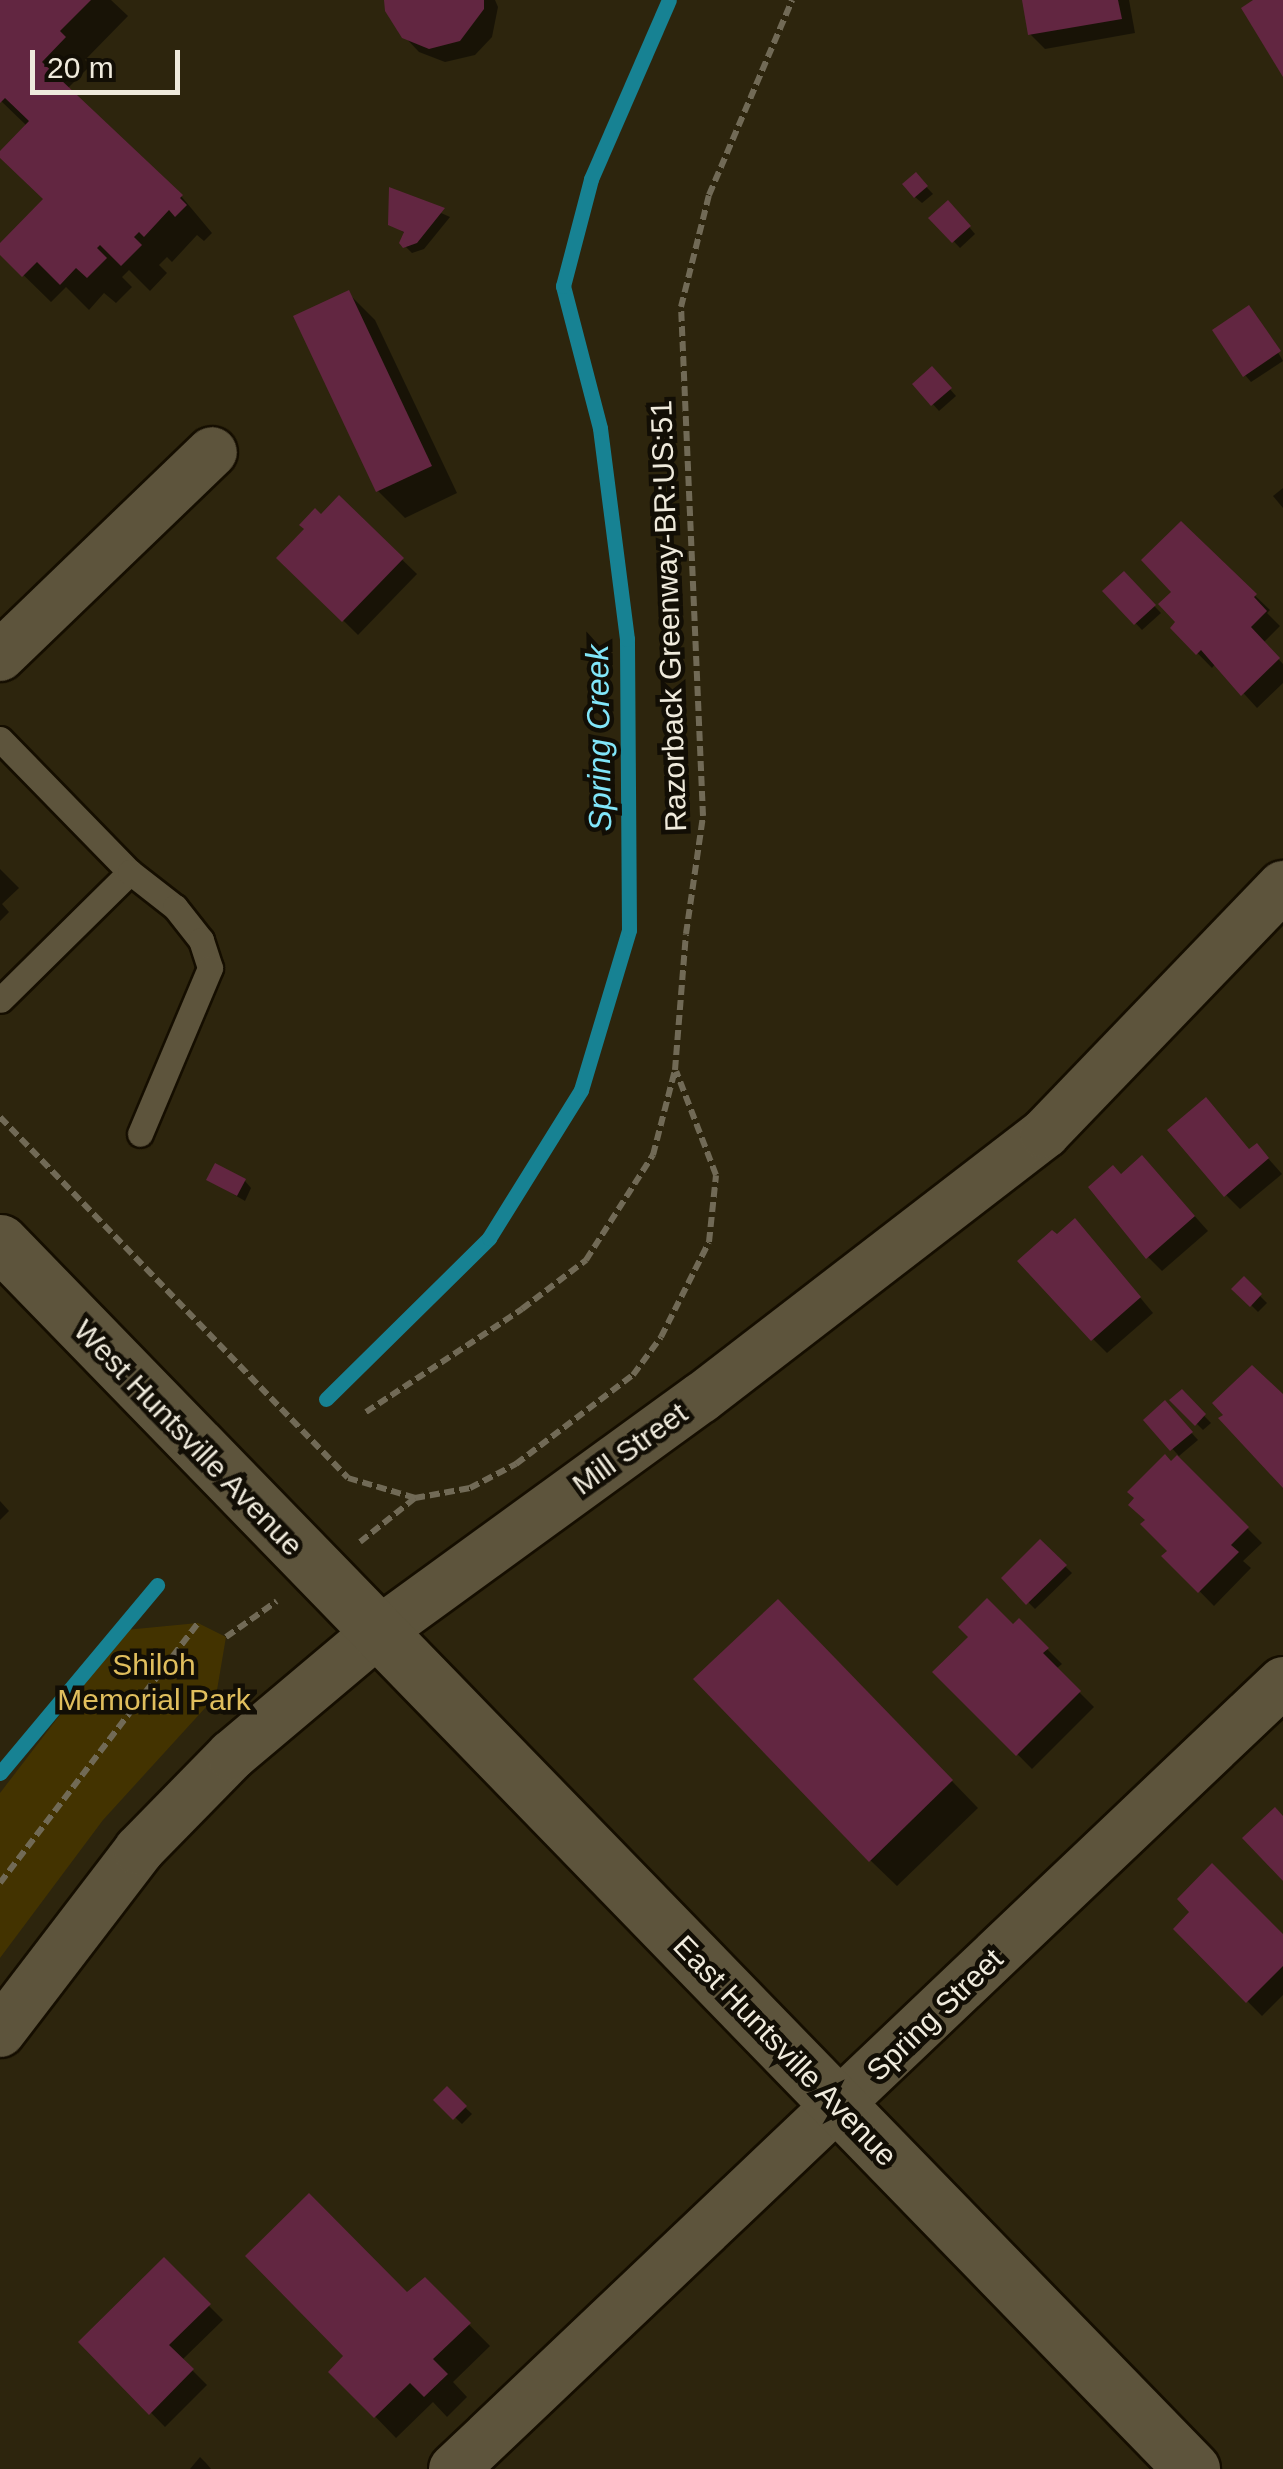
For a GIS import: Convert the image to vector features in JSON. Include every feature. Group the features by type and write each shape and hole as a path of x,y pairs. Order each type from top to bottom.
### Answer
{"main road":[{"name":"West Huntsville Avenue","path":"0,1242 377,1633"},
{"name":"East Huntsville Avenue","path":"377,1633 1192,2469"}],"street":[{"path":"0,656 212,452"},
{"name":"Mill Street","path":"0,2032 138,1850 232,1754 377,1633 701,1398 1045,1134 1283,886"},
{"name":"Spring Street","path":"454,2469 1283,1682"}],"lane":[{"path":"0,739 130,872 174,907 201,940 210,968 140,1134"},
{"path":"0,1000 130,872"}],"path":[{"name":"Razorback Greenway-BR:US:51","path":"366,1412 522,1308 586,1260 653,1155 675,1070 686,934 703,816 681,307 709,196 792,0"},
{"path":"0,1117 348,1478 415,1498 470,1488 516,1464 633,1376 661,1337 709,1242 716,1175 675,1070"},
{"path":"226,1637 399,1514 415,1498"},
{"path":"0,1882 198,1624"}],"green space":[{"name":"Shiloh Memorial Park","path":"198,1623 226,1637 216,1696 103,1820 0,1958 0,1793 125,1630"}],"building":[{"path":"0,0 91,0 60,31 66,37 42,62 183,195 180,198 187,205 175,217 169,210 144,237 139,232 134,237 142,245 121,266 100,245 97,248 107,258 87,278 76,268 60,285 37,262 22,277 0,255 0,243 43,199 0,158 0,151 29,121 5,98 0,103"},
{"path":"384,0 484,0 484,9 460,41 429,49 402,38 385,11"},
{"path":"1022,0 1118,0 1122,19 1028,35"},
{"path":"1253,0 1283,0 1283,77 1241,8"},
{"path":"916,172 928,186 914,198 902,184"},
{"path":"389,187 445,208 417,243 403,248 399,243 404,232 388,225"},
{"path":"948,200 971,226 952,243 928,218"},
{"path":"349,290 432,466 376,492 293,316"},
{"path":"1249,305 1281,351 1243,377 1212,330"},
{"path":"932,366 952,388 931,406 912,384"},
{"path":"339,495 404,558 342,622 276,558 304,529 299,525 315,508 321,514"},
{"path":"1181,521 1257,594 1254,597 1267,611 1251,627 1280,658 1241,696 1201,650 1196,655 1170,628 1175,622 1158,604 1171,592 1141,560"},
{"path":"1124,571 1156,605 1134,625 1102,591"},
{"path":"1206,1097 1249,1149 1257,1143 1269,1158 1224,1197 1167,1130"},
{"path":"1142,1155 1195,1216 1146,1259 1088,1187 1113,1165 1121,1174"},
{"path":"215,1163 246,1179 237,1196 206,1180"},
{"path":"1075,1218 1141,1297 1091,1341 1017,1261 1052,1230 1057,1234"},
{"path":"1244,1276 1262,1294 1250,1307 1231,1289"},
{"path":"1252,1365 1283,1394 1283,1488 1218,1418 1223,1415 1212,1403"},
{"path":"1182,1389 1206,1414 1195,1426 1169,1400"},
{"path":"1165,1400 1193,1432 1170,1451 1143,1420"},
{"path":"1165,1454 1171,1461 1177,1455 1249,1527 1231,1545 1239,1552 1198,1593 1161,1556 1167,1551 1140,1524 1145,1520 1128,1505 1134,1498 1127,1492"},
{"path":"1040,1539 1067,1565 1026,1605 1001,1578"},
{"path":"987,1598 1013,1624 1019,1618 1049,1648 1043,1653 1081,1691 1016,1756 932,1672 968,1637 958,1627"},
{"path":"778,1599 953,1780 869,1862 693,1679"},
{"path":"1275,1807 1283,1816 1283,1881 1242,1838"},
{"path":"1212,1863 1283,1934 1283,1966 1246,2003 1173,1929 1189,1912 1177,1899"},
{"path":"447,2086 467,2106 453,2120 433,2100"},
{"path":"309,2193 407,2292 425,2277 471,2323 433,2359 448,2374 424,2397 410,2383 374,2418 328,2372 343,2356 245,2256"},
{"path":"164,2257 211,2304 169,2345 194,2369 149,2415 78,2342"}],"waterway":[{"name":"Spring Creek","path":"326,1399 489,1238 581,1090 629,930 627,639 600,428 563,286 591,179 669,0"},
{"name":"Spring Creek","path":"0,1773 157,1585"}]}
